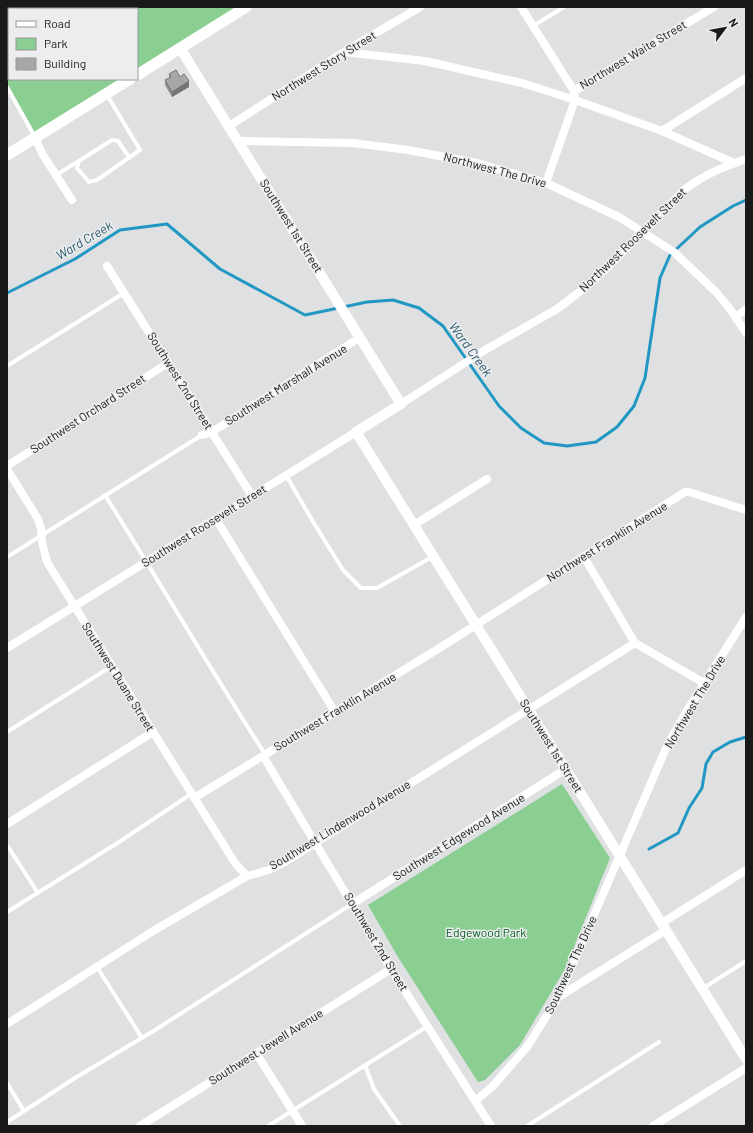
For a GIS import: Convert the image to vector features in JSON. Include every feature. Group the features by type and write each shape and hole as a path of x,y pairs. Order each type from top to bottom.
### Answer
{"main road":[{"path":"138,74 246,7"},
{"path":"7,155 128,80"}],"street":[{"name":"Northwest Story Street","path":"229,126 344,52 420,7"},
{"path":"521,7 574,91"},
{"name":"Northwest Waite Street","path":"546,183 575,100 574,91 714,7"},
{"name":"Southwest 1st Street","path":"180,48 400,404"},
{"path":"344,52 425,61 522,83 662,131 734,163"},
{"path":"662,131 746,78"},
{"path":"35,138 43,155 72,200"},
{"name":"Northwest The Drive","path":"238,141 353,143 408,150 478,163 546,183 594,205 657,240 674,252 716,292 736,317 746,333"},
{"name":"Northwest Roosevelt Street","path":"400,404 485,350 556,309 582,290 604,271 684,190 698,179 714,171 746,159"},
{"name":"Southwest 2nd Street","path":"107,266 252,496"},
{"path":"736,317 746,309"},
{"name":"Southwest Marshall Avenue","path":"212,432 359,338"},
{"name":"Southwest Orchard Street","path":"7,466 168,363"},
{"name":"Southwest Roosevelt Street","path":"7,648 400,404"},
{"path":"202,434 212,432"},
{"name":"Southwest 1st Street","path":"356,432 746,1059"},
{"name":"Southwest Duane Street","path":"7,469 38,518 47,562 235,863 247,876"},
{"path":"414,525 487,479"},
{"name":"Northwest Franklin Avenue","path":"475,625 686,492 746,510"},
{"path":"216,519 335,712"},
{"path":"584,557 635,643 704,683"},
{"name":"Northwest The Drive","path":"620,856 667,746 684,714 746,617"},
{"name":"Southwest Franklin Avenue","path":"193,796 265,755 475,625"},
{"name":"Southwest Lindenwood Avenue","path":"7,1024 153,932 247,876 269,870 283,863 635,643"},
{"path":"7,824 152,732"},
{"name":"Southwest 2nd Street","path":"265,755 391,969 491,1126"},
{"name":"Southwest Edgewood Avenue","path":"352,904 566,769"},
{"name":"Southwest The Drive","path":"476,1101 492,1087 527,1047 559,996 620,856"},
{"path":"559,996 746,870"},
{"name":"Southwest Jewell Avenue","path":"140,1126 391,969"},
{"path":"256,1053 302,1126"},
{"path":"653,1126 746,1068"}],"lane":[{"path":"533,26 564,7"},
{"path":"7,87 35,138"},
{"path":"79,161 78,168 89,182 98,180 140,150 106,94"},
{"path":"56,175 112,140 118,141 129,157"},
{"path":"7,366 124,293"},
{"path":"7,557 202,434"},
{"path":"286,475 343,570 360,588 377,588 433,557"},
{"path":"105,495 147,562 192,639 265,755"},
{"path":"7,732 112,666"},
{"path":"7,912 193,796"},
{"path":"7,845 38,893"},
{"path":"7,1122 352,904"},
{"path":"702,989 746,961"},
{"path":"97,967 142,1038"},
{"path":"268,1126 428,1026"},
{"path":"527,1126 659,1042"},
{"path":"365,1065 374,1089 400,1126"},
{"path":"7,1083 24,1111"}],"green space":[{"path":"7,7 244,7 138,73 138,8 8,8 8,80 127,80 35,138 7,87"},
{"name":"Edgewood Park","path":"562,784 610,858 565,969 520,1045 485,1080 478,1082 398,957 368,905"}],"building":[{"path":"67,7 103,7 102,8"},
{"path":"108,7 134,8 108,8"},
{"path":"176,70 180,77 184,74 189,81 172,92 165,80 171,77 169,74"}],"waterway":[{"name":"Ward Creek","path":"7,293 75,259 120,230 167,224 220,269 305,315 367,302 393,300 419,308 443,326 499,406 521,428 544,443 567,446 596,442 617,427 634,406 645,378 660,278 670,255 700,227 733,206 746,200"},
{"path":"649,849 678,833 689,808 702,788 706,764 713,752 730,742 746,737"}]}
